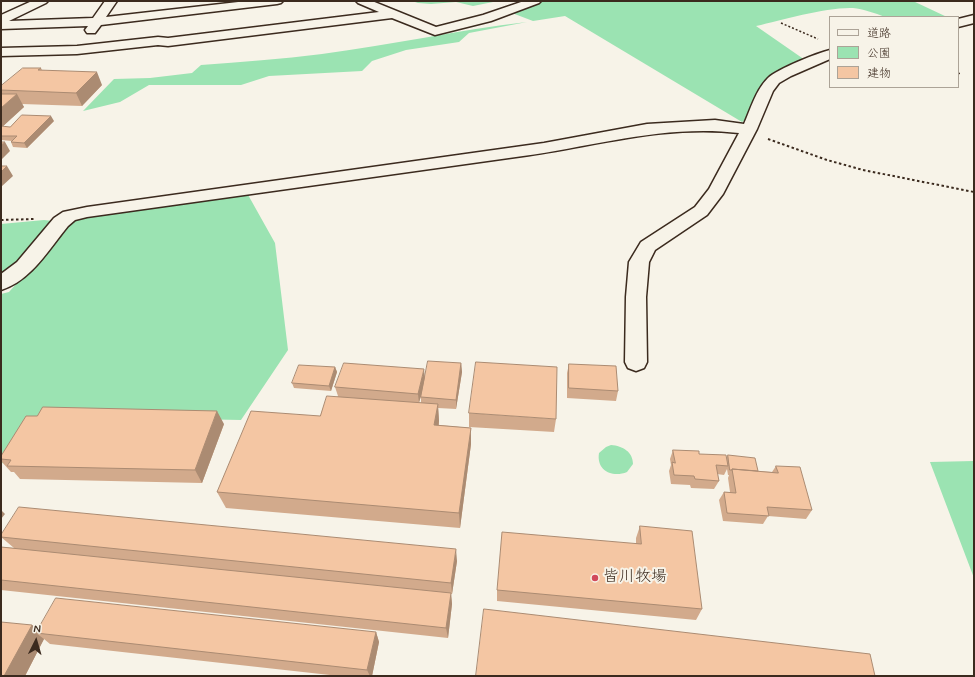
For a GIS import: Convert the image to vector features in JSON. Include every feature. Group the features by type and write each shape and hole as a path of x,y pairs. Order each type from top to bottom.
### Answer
{"street":[{"path":"1,20 42,1"},
{"path":"65,65 111,1"},
{"path":"1,25 96,22 277,1"},
{"path":"362,1 435,31 487,18 535,1"},
{"path":"1,52 77,50 158,41 168,42 394,14"},
{"path":"959,23 974,19"},
{"path":"636,362 636,297 639,262 648,246 701,211 717,190 749,129 766,90 774,80 827,47"},
{"path":"1,282 12,277 24,267 61,222 69,216 87,212 544,148 646,129 715,125 749,129"}],"path":[{"path":"781,24 827,47"},
{"path":"749,129 767,139 864,170 936,183 974,192"}],"green space":[{"path":"412,1 498,1 473,6 456,2 431,4"},
{"path":"542,1 913,1 945,16 882,16 861,9 842,8 791,17 756,26 805,60 781,71 747,119 742,122 565,16 533,21 512,13"},
{"path":"527,22 469,33 459,42 406,50 372,61 362,71 269,76 241,85 149,85 120,102 83,111 114,79 150,78 192,73 201,65 322,54"},
{"path":"247,193 275,243 288,350 241,420 40,416 1,465 1,294 9,292 75,218"},
{"path":"44,220 53,221 21,265 1,278 1,224"},
{"path":"611,445 623,448 631,456 633,464 627,472 616,474 607,472 600,464 599,453"},
{"path":"974,461 974,578 930,462"}],"building":[{"path":"23,68 97,72 76,93 1,90 1,86"},
{"path":"1,94 17,94 1,108"},
{"path":"22,115 51,116 24,143 11,142 17,136 1,136 1,126 10,127"},
{"path":"1,166 7,166 1,172"},
{"path":"428,361 461,363 456,400 421,397"},
{"path":"476,362 557,367 556,419 469,413"},
{"path":"344,363 424,369 418,394 335,387"},
{"path":"569,364 616,366 618,391 569,388"},
{"path":"299,365 335,367 329,386 292,383"},
{"path":"327,396 438,404 434,425 471,428 459,513 217,492 251,411 320,416"},
{"path":"43,407 217,411 195,470 7,466 11,460 1,459 1,456 26,416 37,416"},
{"path":"673,450 699,451 699,454 726,455 728,466 716,465 719,481 695,479 694,476 674,475 672,462 675,463"},
{"path":"728,455 755,458 758,471 730,470"},
{"path":"776,466 800,467 812,510 767,507 769,516 727,513 724,492 736,493 732,469 778,473"},
{"path":"19,507 456,549 451,583 1,537"},
{"name":"皆川牧場","path":"640,526 692,531 702,609 497,590 502,532 641,544"},
{"path":"1,547 451,593 446,628 1,580"},
{"path":"56,598 376,632 367,670 36,633"},
{"path":"484,609 870,654 875,676 476,676"},
{"path":"1,622 32,625 4,676 1,676"}],"place":[{"name":"皆川牧場","path":"595,578"}]}
